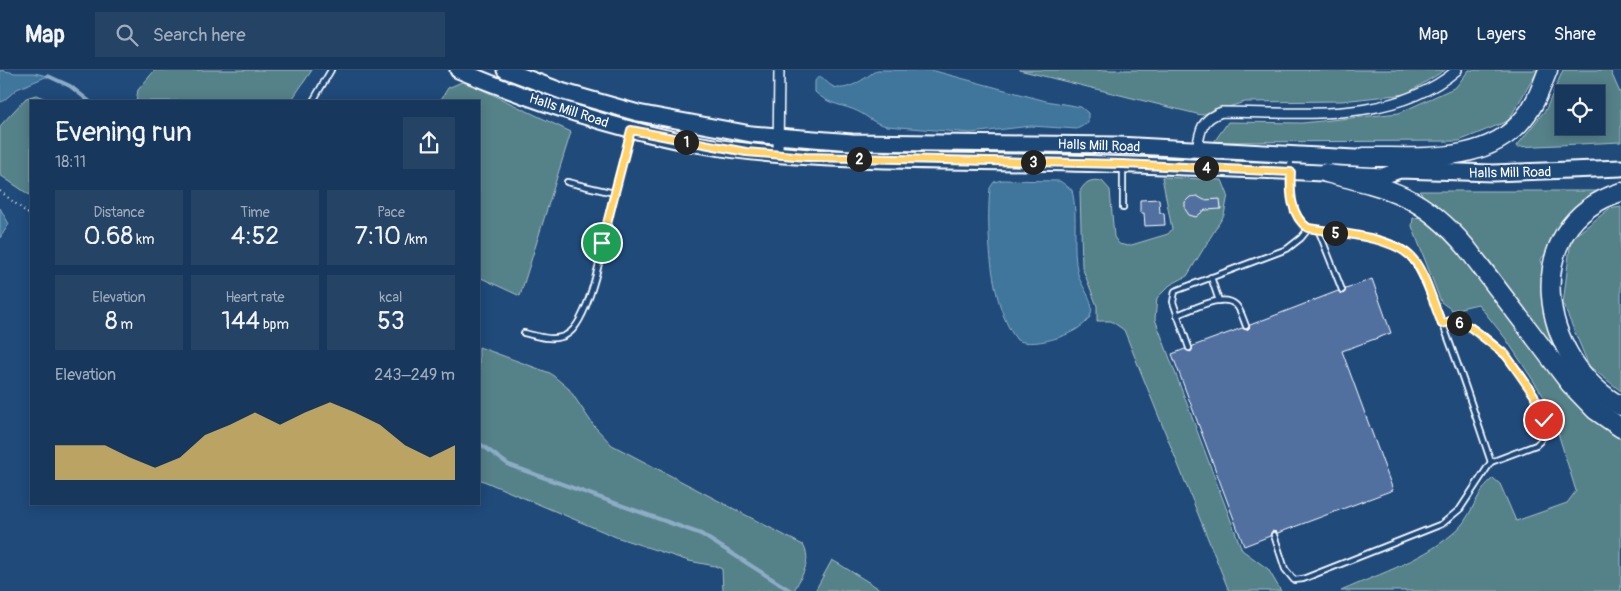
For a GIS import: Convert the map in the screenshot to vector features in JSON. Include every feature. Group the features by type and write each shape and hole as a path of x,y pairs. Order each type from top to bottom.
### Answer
{"highway":[{"path":"1362,157 1459,154 1485,147 1507,135 1524,119 1537,98 1548,70"},
{"path":"1326,173 1386,189 1431,210 1448,225 1466,247 1570,384 1595,410 1621,428"},
{"path":"1621,192 1588,207 1567,227 1554,254 1550,289 1556,323 1572,359 1590,382 1611,401 1621,406"}],"main road":[{"name":"Halls Mill Road","path":"458,70 557,108 631,130 696,144 778,155 855,159 1123,164 1384,176 1400,170 1493,173 1621,168"},
{"name":"Halls Mill Road","path":"505,70 564,92 638,113 700,126 779,137 926,143 1055,144 1292,153 1384,160 1400,170"},
{"path":"855,159 861,152 910,151 916,150 926,143"}],"street":[{"path":"778,155 779,70"},
{"path":"1197,149 1203,123 1213,115 1222,112 1372,109 1413,98 1432,89 1457,70"}],"lane":[{"path":"314,100 331,70"},
{"path":"524,333 546,338 564,336 573,331 582,318 591,292 631,130"},
{"path":"1292,153 1291,192 1294,208 1300,220 1308,228 1386,242 1405,251 1420,269 1442,324 1491,462"},
{"path":"1123,164 1123,208"},
{"path":"567,182 614,194"},
{"path":"1189,348 1173,302 1175,291 1287,249 1301,238 1308,228"},
{"path":"1318,229 1342,290"},
{"path":"1211,277 1219,301"},
{"path":"1177,315 1219,301 1229,300 1237,306 1246,326"},
{"path":"1274,535 1288,573 1294,580 1303,579 1442,524 1463,505 1491,462 1538,444 1544,431 1542,412 1525,380 1506,355 1470,327 1453,320 1442,324"}],"path":[{"path":"0,191 30,215"}],"green space":[{"path":"155,70 312,70 292,100 136,100 138,90"},
{"path":"1019,70 1445,70 1406,94 1342,101 1245,102 1201,115"},
{"path":"1469,70 1538,70 1508,121 1459,141 1214,142 1228,122 1302,123 1399,113 1456,87"},
{"path":"1563,70 1610,70 1621,95 1621,142 1516,147 1546,109 1555,88 1555,135 1605,135 1605,85 1556,85"},
{"path":"464,81 571,132 520,296 480,277 480,100 441,100 448,88"},
{"path":"36,95 48,100 30,100 30,195 0,175 0,126 26,98"},
{"path":"1162,177 1222,180 1228,195 1224,215 1187,276 1170,285 1157,298 1155,319 1242,550 1268,569 1281,591 1229,591 1124,330 1111,321 1097,321 1097,306 1082,267 1080,191 1089,181 1095,180 1102,181 1110,190 1114,237 1119,244 1128,246 1168,234 1172,229"},
{"path":"1419,191 1598,191 1541,259 1558,354 1489,260"},
{"path":"1621,207 1621,391 1589,366 1563,304 1571,239 1609,209"},
{"path":"1424,217 1438,225 1587,413 1621,438 1621,591 1341,591 1418,557 1446,539 1464,522 1483,489 1493,478 1500,484 1516,521 1567,503 1576,491 1558,433 1544,397 1506,339 1478,304 1452,310 1441,302 1412,226 1413,218"},
{"path":"480,347 550,373 569,389 594,426 612,445 803,545 807,557 803,574 794,591 723,591 722,569 689,561 616,537 480,479"},
{"path":"832,560 839,564 883,591 815,591"}],"water":[{"path":"0,70 48,76 17,89 2,102 0,101"},
{"path":"877,70 931,70 1046,101 1081,107 1088,113 1088,123 1077,129 1031,126 971,133 887,126 875,122 853,109 826,100 815,92 815,81 819,76 832,86 843,88 856,84"},
{"path":"1002,180 1060,181 1072,190 1075,211 1076,264 1092,309 1087,321 1080,327 1058,338 1035,342 1017,340 1008,326 1001,308 992,267 989,205 990,188 994,182"},
{"path":"0,208 9,224 0,238"}],"building":[{"path":"1197,196 1204,200 1220,199 1221,209 1205,210 1196,217 1189,215 1185,209 1185,202 1190,197"},
{"path":"1159,199 1160,213 1164,213 1165,225 1145,226 1144,213 1140,213 1140,200"},
{"path":"1372,279 1391,333 1342,351 1393,490 1278,533 1272,531 1270,536 1244,546 1172,354 1185,349 1191,352 1193,346 1242,328 1247,330 1250,325 1338,291 1343,294 1346,289"}],"waterway":[{"path":"48,76 70,86 88,100"},
{"path":"480,444 509,465 701,534 791,591"}],"route":[{"path":"602,243 631,130 696,144 746,152 806,157 1123,164 1291,172 1292,200 1296,215 1303,224 1308,228 1386,242 1405,251 1420,269 1442,324 1453,320 1470,327 1506,355 1534,395 1544,420"}]}
